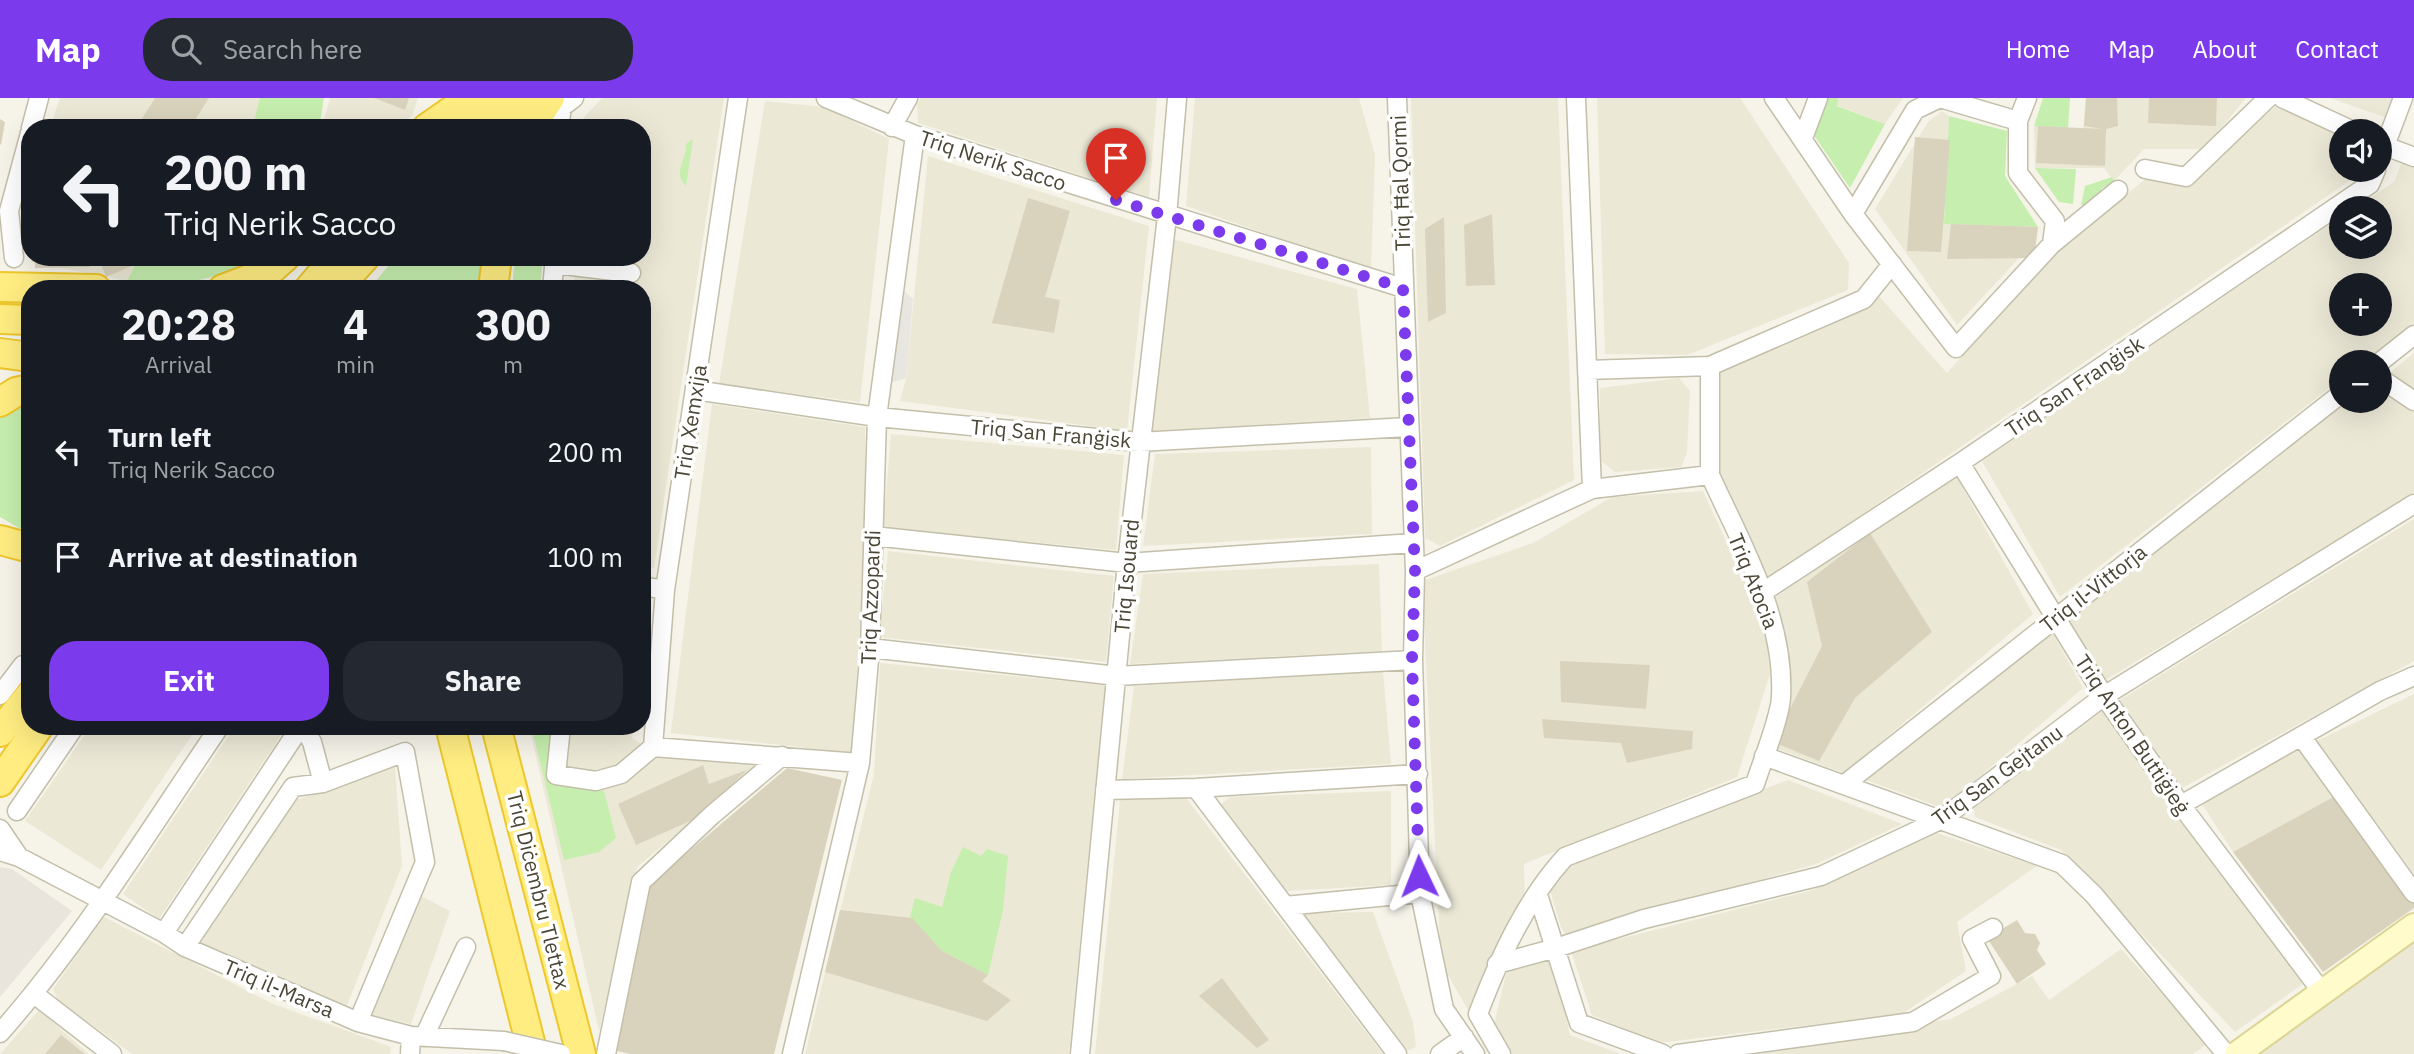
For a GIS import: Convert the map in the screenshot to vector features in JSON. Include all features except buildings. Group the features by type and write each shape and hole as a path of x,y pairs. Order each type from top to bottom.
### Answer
{"highway":[{"path":"440,119 470,98"},
{"path":"473,119 495,98"},
{"path":"503,119 525,98"},
{"path":"536,119 550,98"},
{"path":"247,280 268,272 275,266"},
{"path":"317,280 328,266"},
{"path":"345,280 357,266"},
{"path":"0,287 21,287"},
{"path":"0,319 21,320"},
{"path":"0,354 21,356"},
{"path":"0,402 21,390"},
{"path":"0,540 21,546"},
{"path":"0,733 21,706"},
{"path":"0,782 33,735"},
{"path":"452,735 533,1054"},
{"name":"Triq Diċembru Tlettax","path":"498,735 581,1054"}],"main road":[{"path":"2237,1054 2414,926"}],"street":[{"path":"33,119 39,98"},
{"path":"560,119 562,107 574,98"},
{"name":"Triq Xemxija","path":"653,747 665,590 738,98"},
{"name":"Triq Nerik Sacco","path":"826,98 915,135 1403,288"},
{"path":"892,127 908,98"},
{"name":"Triq Isouard","path":"1080,1054 1139,442 1167,216 1177,98"},
{"path":"1576,98 1592,489"},
{"path":"1774,98 1853,214 1956,348 2052,244 2118,190"},
{"path":"1803,138 1818,98"},
{"path":"1853,214 1915,110 1940,98 2018,121"},
{"path":"2027,98 2018,121 2018,173 2055,221 2052,244"},
{"path":"2145,169 2186,177 2269,98"},
{"path":"2282,98 2329,120"},
{"path":"2392,125 2403,98"},
{"name":"Triq Ħal Qormi","path":"1396,100 1415,571 1412,660 1420,893 1444,1009 1475,1054"},
{"name":"Triq Azzopardi","path":"792,1054 860,763 870,648 877,417 915,135"},
{"path":"2392,152 2414,157"},
{"path":"15,258 9,211 21,166"},
{"name":"Triq San Franġisk","path":"1763,592 1960,463 2371,182"},
{"path":"1587,370 1710,366 1864,299 1892,264"},
{"path":"2392,352 2414,335"},
{"path":"1415,571 1592,489 1710,475 1710,366"},
{"path":"2392,386 2414,401"},
{"name":"Triq San Franġisk","path":"695,390 877,417 1139,442 1409,427"},
{"name":"Triq il-Vittorja","path":"1845,785 2329,403"},
{"name":"Triq Anton Buttiġieġ","path":"1960,463 2104,696 2180,805 2322,992"},
{"name":"Triq Atocia","path":"1501,1054 1478,1014 1497,964 1546,878 1565,858 1755,784 1781,700 1779,646 1763,592 1710,475"},
{"name":"Triq San Gejtanu","path":"1497,964 1644,919 1821,876 1942,819 2104,696 2414,504"},
{"path":"873,536 1127,563 1413,544"},
{"path":"651,588 665,590"},
{"path":"870,648 1117,676 1412,660"},
{"path":"0,695 21,668"},
{"path":"2180,805 2380,691 2414,676"},
{"path":"17,811 69,735"},
{"path":"0,1033 34,994 101,901 213,735"},
{"path":"164,933 295,735"},
{"path":"307,735 312,742 323,783"},
{"path":"560,735 556,775 596,781 621,774 653,747 860,763"},
{"path":"2301,736 2414,893"},
{"path":"185,947 293,787 323,783 405,752 425,862 358,1022"},
{"path":"1764,756 2062,864 2094,895 2226,1054"},
{"path":"606,1054 641,882 712,816 782,757"},
{"path":"1105,790 1196,788 1418,774"},
{"path":"1196,788 1397,1054"},
{"name":"Triq il-Marsa","path":"0,829 19,857"},
{"name":"Triq il-Marsa","path":"0,851 19,857 164,933 185,947 358,1022 415,1042 504,1041 561,1054"},
{"path":"1285,906 1420,893"},
{"path":"1538,895 1579,1023 1663,1054"},
{"path":"1678,1054 1913,1022 1991,976 1972,939 1993,928"},
{"path":"415,1042 466,947"},
{"path":"34,994 112,1054"},
{"path":"1440,1054 1464,1037"}],"shaded area":[{"path":"60,98 260,98 254,119 53,119"},
{"path":"330,98 418,98 412,116 408,119 324,119"},
{"path":"602,98 724,98 654,568 651,568 651,280 574,280 576,266 651,266 651,119 583,119"},
{"path":"921,98 1157,98 1149,197 918,123 917,104"},
{"path":"1195,98 1359,98 1375,155 1371,270 1186,206"},
{"path":"1411,98 1558,98 1574,480 1440,546 1425,538"},
{"path":"1597,98 1740,98 1849,263 1848,290 1687,355 1605,354"},
{"path":"1838,98 1903,98 1885,124 1836,105"},
{"path":"2086,98 2246,98 2204,149 2144,149 2114,181 2104,168 2035,168 2034,126 2083,129"},
{"path":"2330,98 2394,98 2387,118"},
{"path":"765,101 824,107 889,139 860,402 719,384"},
{"path":"2278,104 2329,128 2329,182 2348,182 1766,580 1719,476 1719,372 1864,309 1879,296 1947,373 2051,255 2147,178 2187,186"},
{"path":"1942,111 1949,116 1944,224 2038,227 2034,258 2019,258 1957,325 1875,209 1928,122"},
{"path":"928,156 1149,226 1127,431 900,401 906,378"},
{"path":"2402,162 2414,167 2414,323 2379,350 2329,350 2329,388 2060,597 1982,461 2329,225 2329,259 2392,259 2392,196 2373,196 2394,182"},
{"path":"1169,238 1357,289 1370,418 1151,431"},
{"path":"51,266 134,266 128,280"},
{"path":"895,283 913,299 906,378 880,386"},
{"path":"2414,353 2414,391 2392,377 2392,371"},
{"path":"1679,378 1690,391 1687,453 1681,467 1615,472 1600,460 1600,388"},
{"path":"2392,397 2414,412 2414,493 2104,681 2066,619 2330,413 2392,413"},
{"path":"712,404 865,427 865,563 851,753 671,733"},
{"path":"891,434 1124,455 1116,550 883,528"},
{"path":"1371,447 1372,534 1143,546 1155,454"},
{"path":"1956,476 2033,614 1844,773 1775,748 1788,696 1785,629 1774,598"},
{"path":"1703,491 1765,625 1770,674 1737,777 1524,864 1525,906 1468,1010 1441,963 1422,581 1533,543 1612,497"},
{"path":"2414,519 2414,661 2182,788 2120,700"},
{"path":"888,551 1114,576 1106,662 879,637"},
{"path":"1379,564 1382,651 1130,664 1143,574"},
{"path":"2052,632 2083,688 1943,808 1866,780"},
{"path":"880,663 1105,685 1069,1054 805,1054 874,774"},
{"path":"1383,671 1391,764 1122,779 1134,686"},
{"path":"2414,694 2414,874 2317,741"},
{"path":"2105,707 2307,981 2235,1032 2061,850 1975,817 1973,806"},
{"path":"85,735 192,735 101,870 25,821"},
{"path":"229,735 281,735 159,919 123,894"},
{"path":"531,735 632,735 632,738 660,756 760,764 637,867 599,1031"},
{"path":"2300,746 2335,796 2233,852 2200,801"},
{"path":"395,767 402,866 346,1008 199,942 296,800"},
{"path":"1788,780 1902,824 1816,864 1566,935 1549,887 1564,863"},
{"path":"1391,791 1391,885 1287,891 1218,807 1230,797"},
{"path":"1186,798 1383,1054 1095,1054 1120,800"},
{"path":"1934,832 2037,866 1957,922 1966,971 1902,1014 1658,1043 1592,1015 1571,951 1813,890"},
{"path":"0,867 12,869 72,911 0,997"},
{"path":"421,896 450,911 411,1024 371,1015"},
{"path":"1373,912 1413,1022 1416,1047 1404,1052 1301,913"},
{"path":"104,917 271,1003 391,1047 390,1054 132,1054 58,1000 53,989"},
{"path":"2414,941 2414,1054 2258,1054"},
{"path":"2121,949 2208,1043 2193,1054 1719,1054 1951,1019 2032,976 2049,1000"},
{"path":"1541,960 1555,965 1570,1035 1621,1054 1506,1054 1493,1028 1507,971"},
{"path":"39,1010 89,1054 0,1054"}],"green space":[{"path":"260,98 324,98 320,119 254,119"},
{"path":"1828,98 1838,98 1837,106 1885,124 1850,188 1813,134"},
{"path":"2043,98 2070,98 2068,128 2034,126"},
{"path":"1949,116 2007,131 2005,176 2038,227 1944,224"},
{"path":"693,139 686,186 680,170 686,144"},
{"path":"2035,168 2076,169 2073,204 2059,202"},
{"path":"2112,177 2114,181 2101,189 2103,191 2084,206 2081,205 2085,186"},
{"path":"134,266 243,266 198,280 128,280"},
{"path":"388,266 483,266 481,280 377,280"},
{"path":"514,266 542,266 541,280 513,280"},
{"path":"21,403 21,528 0,517 0,417 14,404"},
{"path":"533,735 554,735 549,764 553,784 604,791 616,838 599,852 564,860"},
{"path":"963,847 981,856 987,849 1008,856 1003,910 988,975 942,951 910,917 915,898 942,907 951,872"}],"route":[{"path":"1116,200 1403,288 1415,571 1412,660 1418,774 1419,876"}]}
